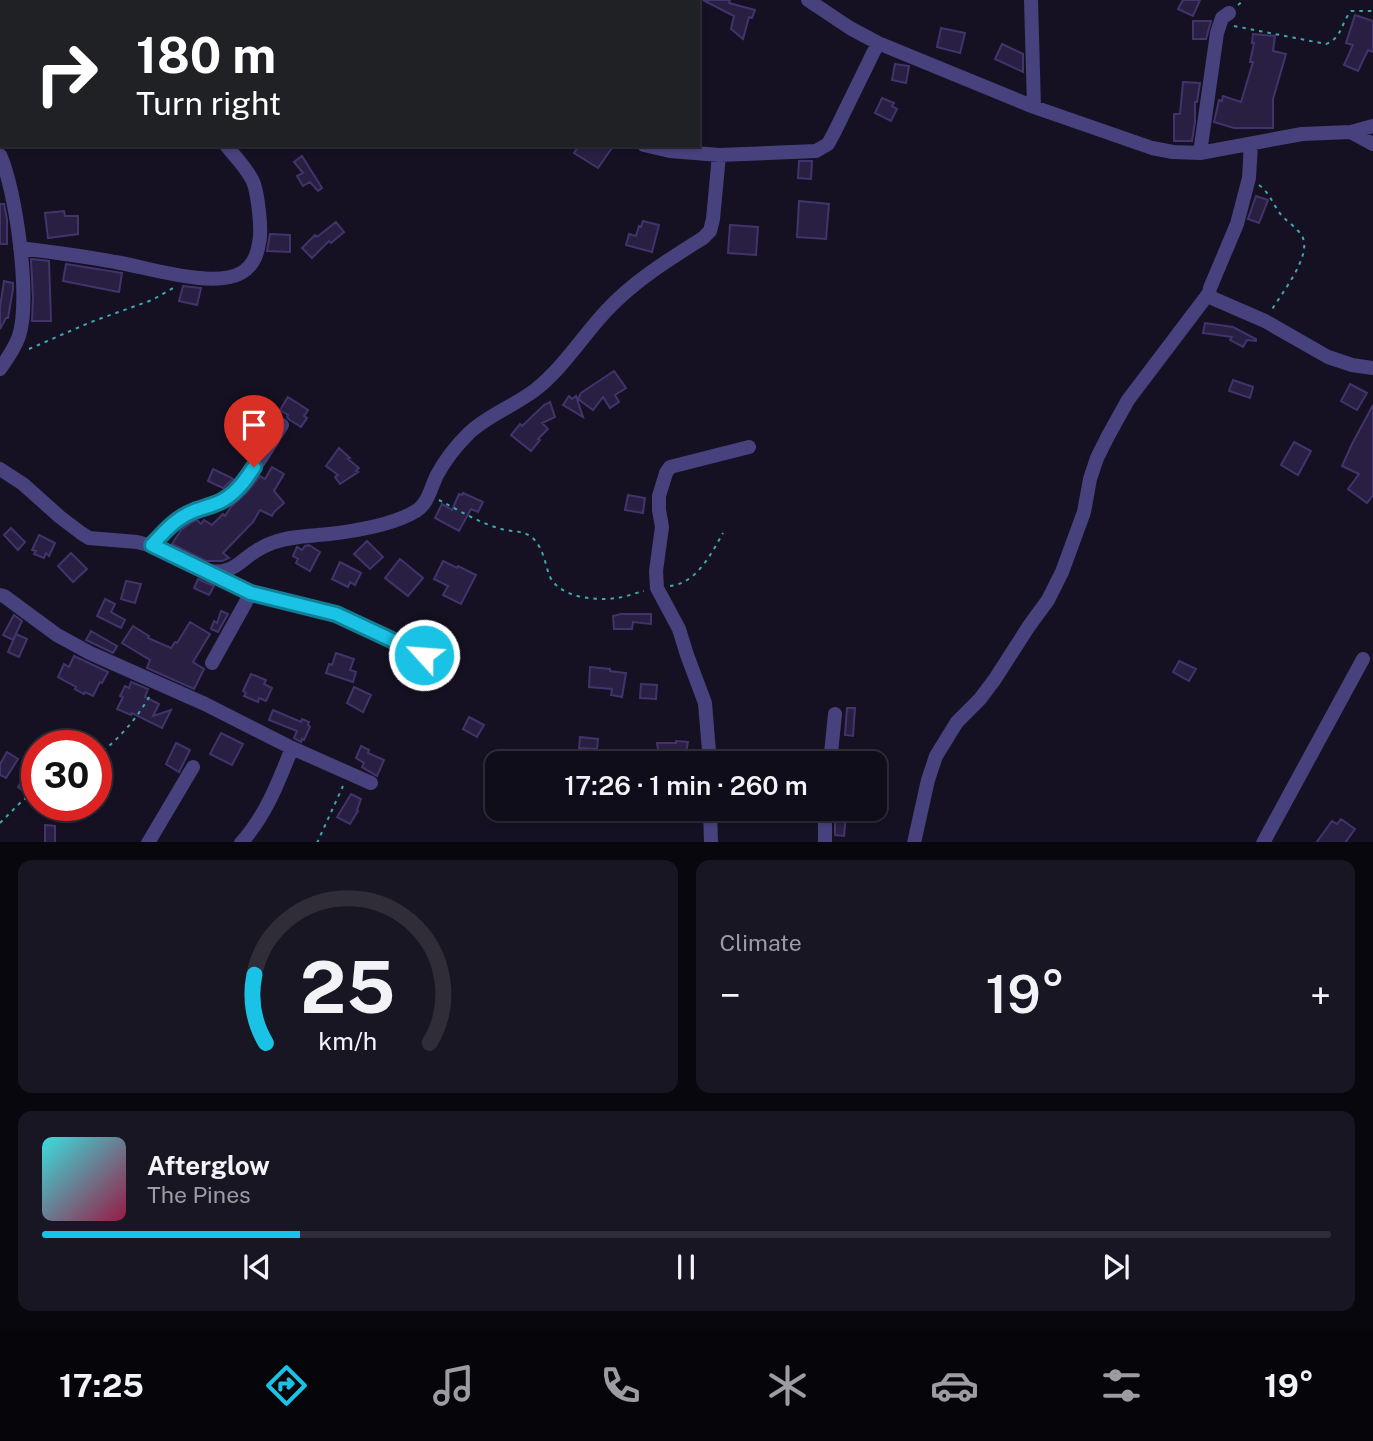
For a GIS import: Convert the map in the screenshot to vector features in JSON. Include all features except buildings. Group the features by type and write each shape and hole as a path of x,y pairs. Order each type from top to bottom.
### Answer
{"street":[{"path":"808,0 878,43 1034,107 1152,148 1200,153 1302,134 1352,132 1373,126"},
{"path":"1031,0 1034,107"},
{"path":"1200,153 1224,18"},
{"path":"653,147 719,155 816,151 828,145 878,43"},
{"path":"1352,132 1373,144"},
{"path":"914,842 936,756 957,722 995,679 1048,600 1062,572 1084,512 1094,468 1108,436 1128,400 1209,293 1237,224 1248,178 1251,144"},
{"path":"20,248 117,262 184,277 220,279 241,273 251,265 258,254 260,232 254,184 228,147"},
{"path":"0,155 10,181 20,248 23,307 20,334 4,363"},
{"path":"201,570 226,572 256,549 274,542 368,527 399,519 418,510 449,457 481,422 536,389 565,360 606,311 644,276 710,231 719,155"},
{"path":"173,288 184,277"},
{"path":"1209,293 1217,302 1265,321 1328,357 1373,368"},
{"path":"152,545 179,519 223,501 238,489 282,425"},
{"path":"709,751 705,703 679,629 657,588 656,571 662,527 659,496 670,467 749,447"},
{"path":"0,469 23,484 89,538 152,545 251,593 336,614 424,655"},
{"path":"212,663 251,593"},
{"path":"0,595 71,643 371,783"},
{"path":"1263,842 1363,659"},
{"path":"831,751 835,714"},
{"path":"241,842 270,802 292,748"},
{"path":"148,842 193,767"},
{"path":"710,821 710,842"},
{"path":"825,821 825,842"}],"path":[{"path":"1224,18 1326,44 1337,37 1351,10 1373,11"},
{"path":"1248,178 1267,191 1275,207 1302,236 1305,247 1303,258 1265,321"},
{"path":"4,363 91,322 152,299 173,288"},
{"path":"429,495 488,525 527,534 540,547 551,579 558,587 574,595 590,598 618,598 684,583 706,561 723,533"},
{"path":"112,742 129,726 157,684"},
{"path":"317,842 349,772"},
{"path":"0,823 21,803"}],"route":[{"path":"254,467 231,495 179,519 152,545 251,593 336,614 424,655"}]}
